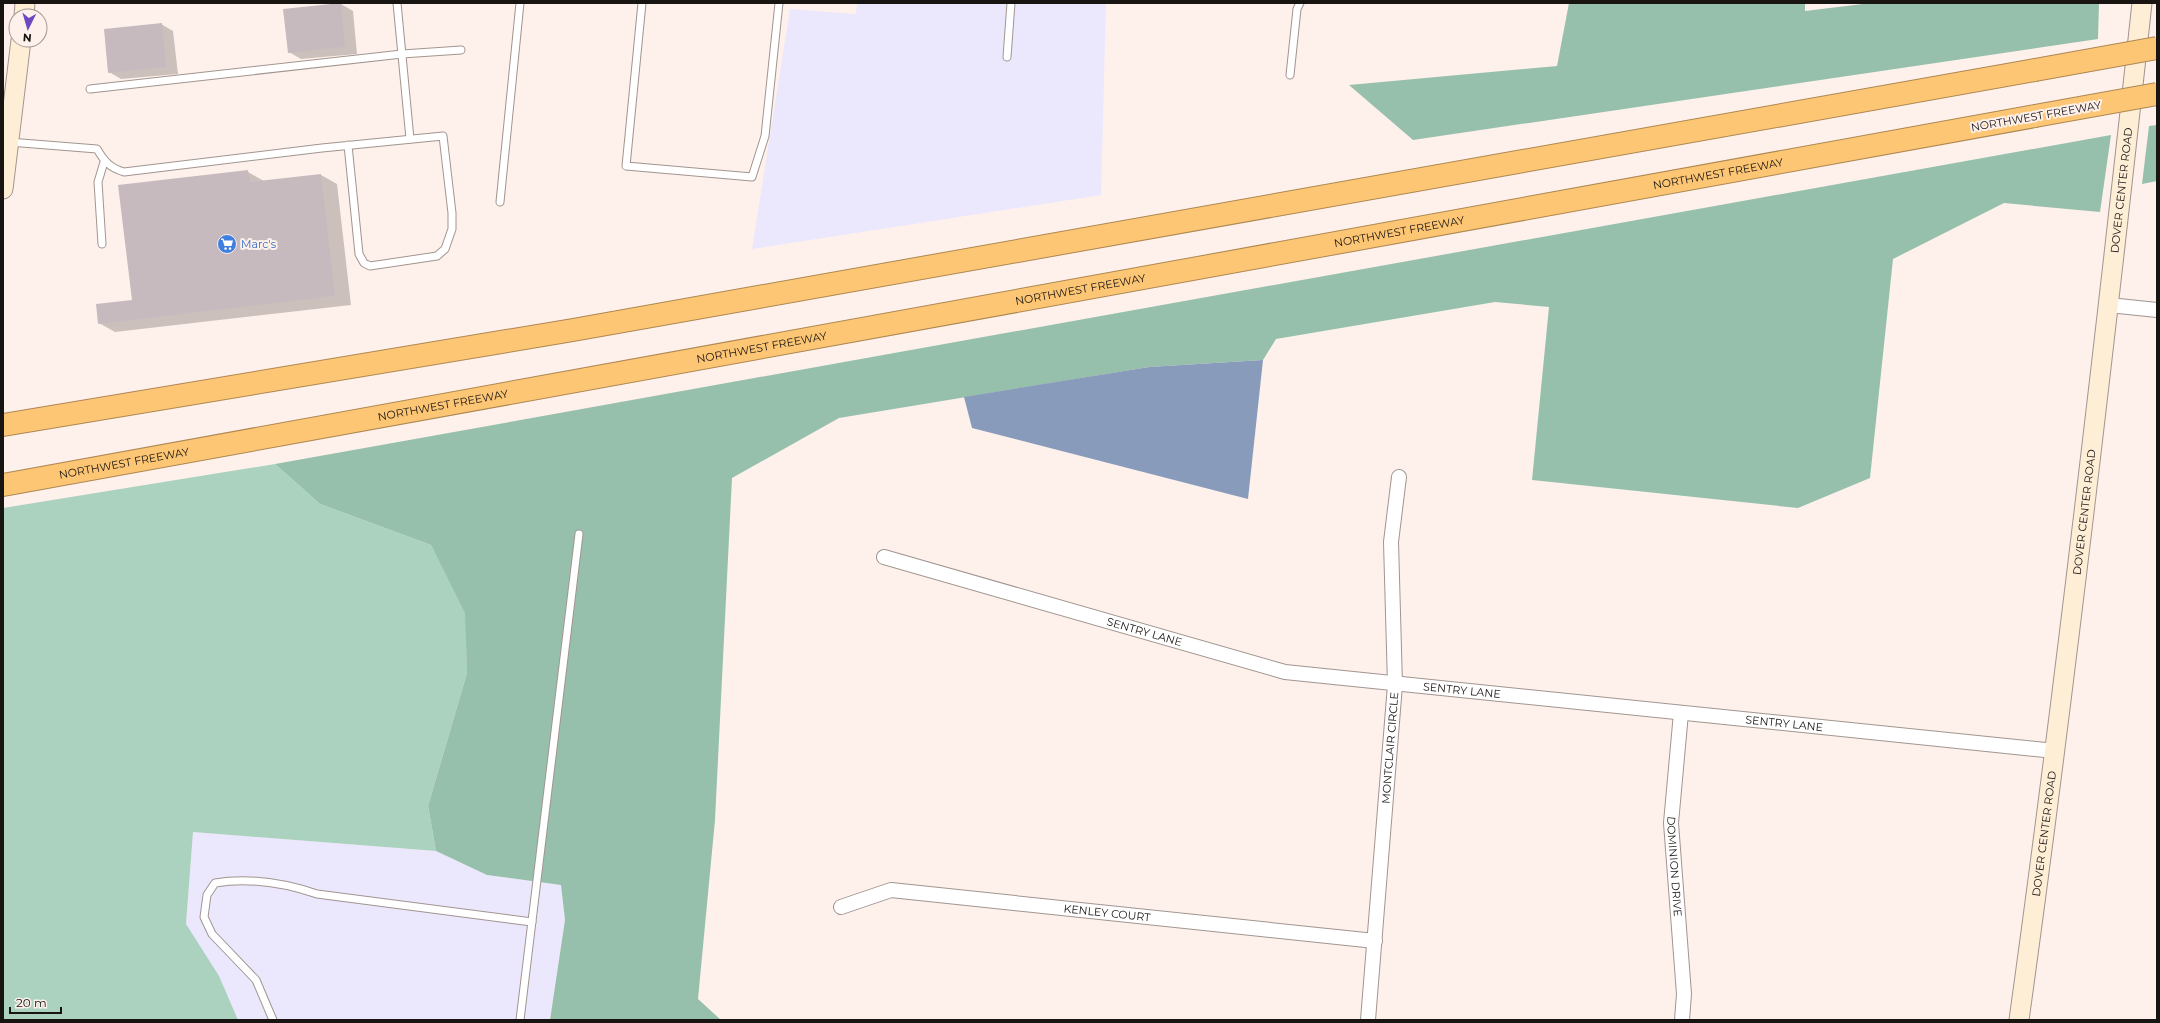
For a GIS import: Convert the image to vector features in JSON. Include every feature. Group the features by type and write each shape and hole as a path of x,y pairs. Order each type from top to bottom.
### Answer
{"highway":[{"path":"3,425 566,331 2157,48"},
{"name":"NORTHWEST FREEWAY","path":"3,485 2157,94"}],"street":[{"name":"DOVER CENTER ROAD","path":"2019,1020 2055,751 2109,305 2142,3"},
{"path":"3,189 20,48"},
{"path":"2109,305 2157,310"},
{"name":"MONTCLAIR CIRCLE","path":"1368,1020 1395,685 1391,542 1399,476"},
{"name":"SENTRY LANE","path":"884,557 1285,672 1395,685 2055,751"},
{"name":"DOMINION DRIVE","path":"1681,713 1671,823 1684,994 1682,1020"},
{"name":"KENLEY COURT","path":"841,907 891,890 1375,941"}],"lane":[{"path":"397,3 410,140"},
{"path":"500,202 520,3"},
{"path":"642,3 626,166 752,177 765,136 779,3"},
{"path":"1008,57 1012,3"},
{"path":"1290,75 1297,8 1300,3"},
{"path":"90,89 402,54 461,50"},
{"path":"9,142 97,149 104,162 115,169 124,172 348,145 443,136 452,213 450,236 445,249 437,256 370,266 364,263 359,254 348,145"},
{"path":"102,244 98,182 104,162"},
{"path":"520,1020 579,534"},
{"path":"273,1020 256,980 212,934 204,917 207,895 215,883 236,879 285,884 317,894 532,922"}],"shaded area":[{"path":"857,3 1106,3 1101,195 752,249 790,9 856,14"},
{"path":"193,832 436,851 487,875 561,885 565,920 550,1020 238,1020 186,924"}],"green space":[{"path":"1569,3 1805,3 1805,11 1871,3 2099,3 2098,39 1413,140 1349,85 1557,66"},
{"path":"2157,125 2157,181 2142,184 2149,126"},
{"path":"2111,135 2100,212 2004,203 1893,259 1870,478 1798,508 1532,480 1549,307 1495,302 1276,339 1263,360 1149,367 839,418 732,478 715,820 698,999 721,1020 550,1020 565,920 561,885 487,875 436,851 428,806 467,673 465,613 431,545 320,504 275,464"},
{"path":"275,464 320,504 431,545 466,613 467,673 428,806 436,851 193,832 186,924 219,976 238,1020 3,1020 3,508"}],"water":[{"path":"1263,360 1248,499 972,428 964,397 1149,367"}],"building":[{"path":"341,3 345,47 288,53 283,9"},
{"path":"162,23 166,67 108,73 104,29"},
{"name":"Marc's","path":"248,170 250,182 321,174 335,296 98,324 96,304 132,300 118,185"}],"place":[{"name":"Marc's","path":"227,244"}]}
